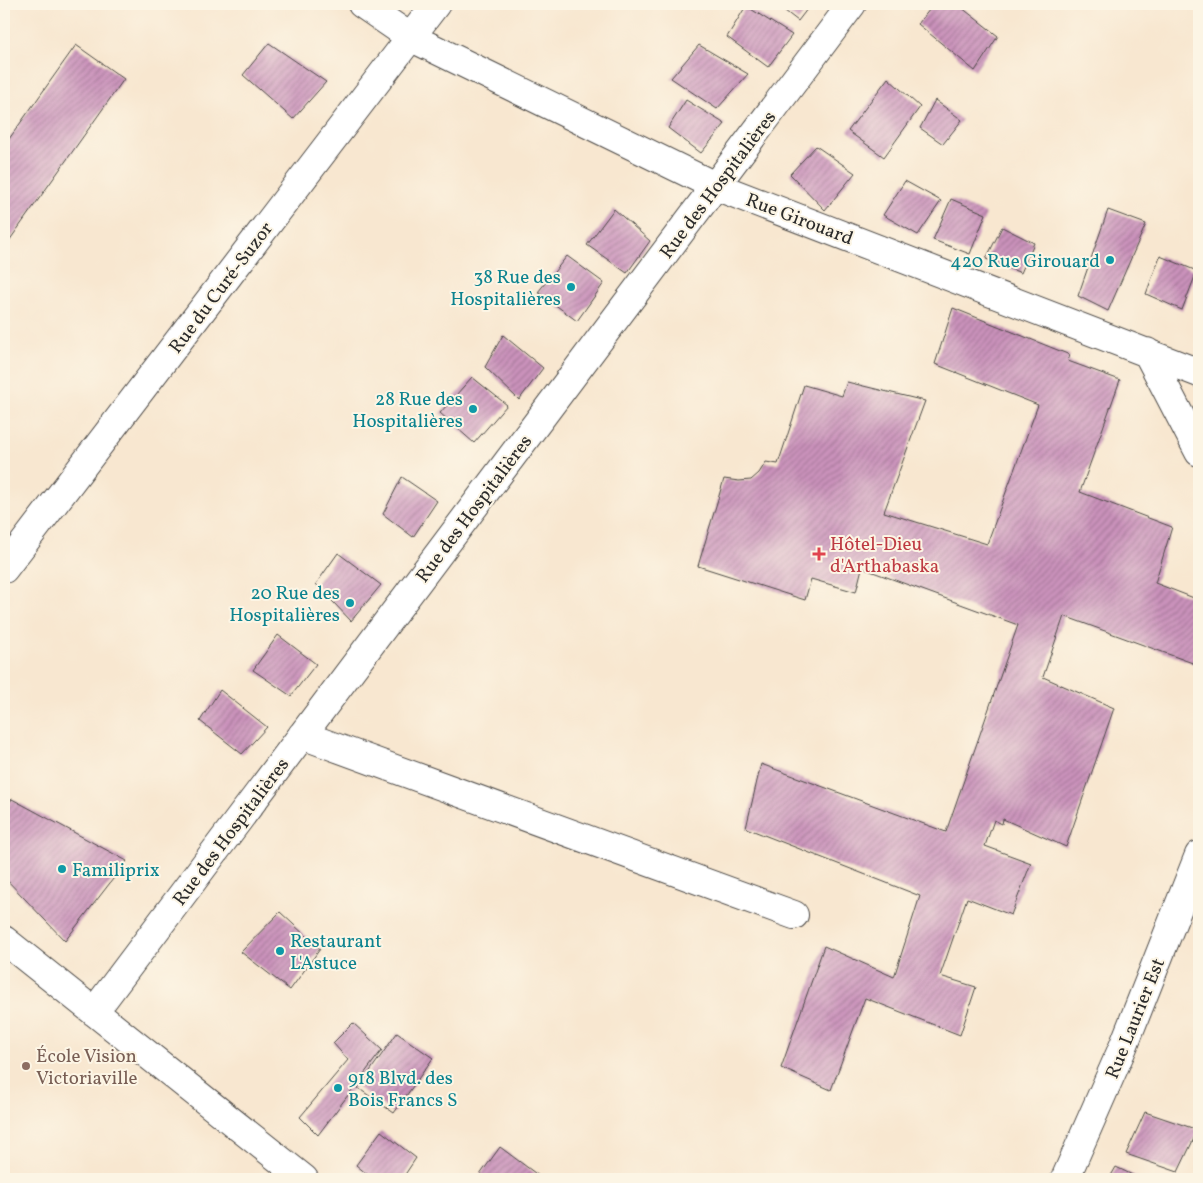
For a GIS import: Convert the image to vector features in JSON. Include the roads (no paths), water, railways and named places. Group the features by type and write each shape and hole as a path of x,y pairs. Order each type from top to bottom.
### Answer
{"street":[{"name":"Rue Girouard","path":"362,4 410,37 715,186 1199,373"},
{"name":"Rue du Curé-Suzor","path":"4,569 436,4"},
{"name":"Rue des Hospitalières","path":"94,1012 852,4"},
{"path":"1147,352 1199,452"},
{"path":"302,735 794,915"},
{"name":"Rue Laurier Est","path":"1066,1179 1123,1047 1199,855"},
{"path":"4,940 304,1179"}],"place":[{"name":"420 Rue Girouard","path":"1110,260"},
{"name":"38 Rue des Hospitalières","path":"571,287"},
{"name":"28 Rue des Hospitalières","path":"473,409"},
{"name":"Hôtel-Dieu d'Arthabaska","path":"819,554"},
{"name":"20 Rue des Hospitalières","path":"350,603"},
{"name":"Familiprix","path":"62,869"},
{"name":"Restaurant L'Astuce","path":"280,951"},
{"name":"École Vision Victoriaville","path":"26,1066"},
{"name":"918 Blvd. des Bois Francs S","path":"338,1088"}]}
